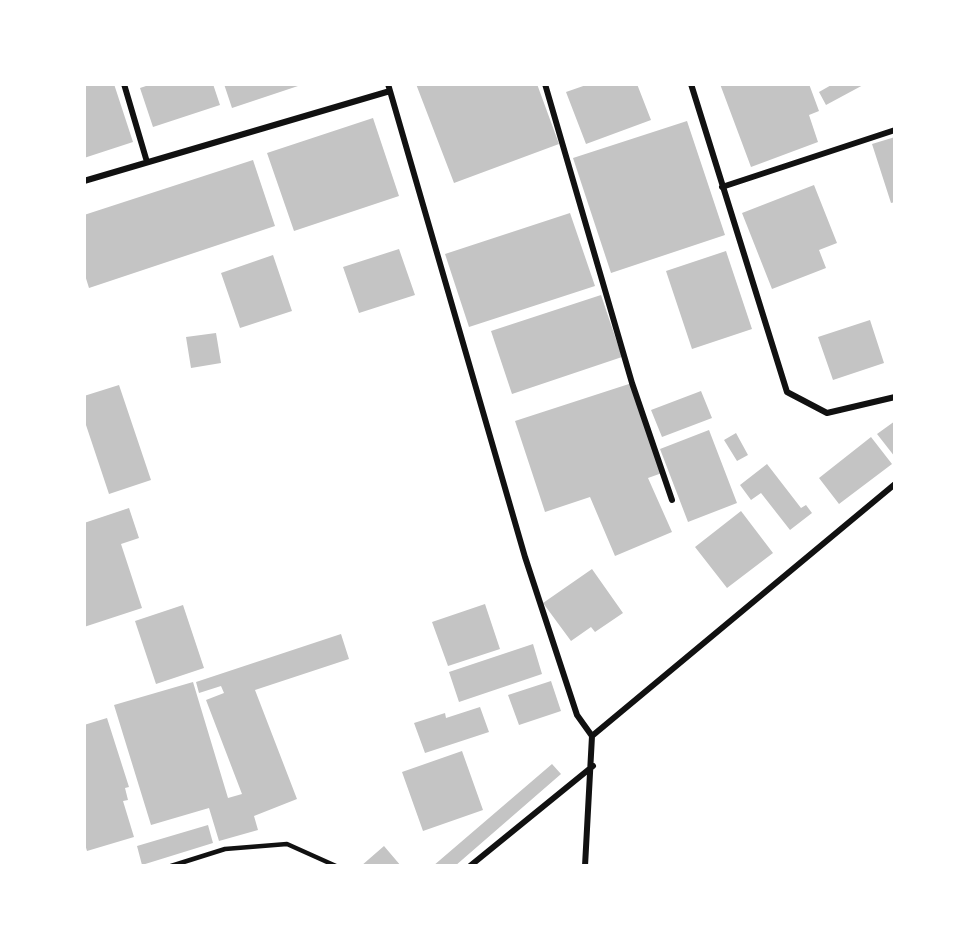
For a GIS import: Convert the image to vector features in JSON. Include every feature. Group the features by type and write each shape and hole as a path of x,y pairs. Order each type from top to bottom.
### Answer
{"street":[{"path":"124,84 147,162"},
{"path":"545,84 632,383 672,500"},
{"path":"691,84 787,392 827,413 895,397"},
{"path":"84,181 389,87 525,557 578,715 592,735 593,766 585,866"},
{"path":"722,187 895,130"},
{"path":"592,735 895,484"},
{"path":"470,866 593,766"}],"lane":[{"path":"171,866 225,849 287,844 336,866"}],"building":[{"path":"84,84 114,84 133,142 84,158"},
{"path":"152,84 213,84 220,105 153,127 140,88"},
{"path":"224,84 304,84 232,108"},
{"path":"416,84 537,84 559,144 454,183"},
{"path":"589,84 637,84 651,120 586,144 566,92"},
{"path":"720,84 809,84 819,111 809,115 818,142 751,167"},
{"path":"833,84 865,84 826,105 819,92"},
{"path":"373,118 399,196 294,231 267,153"},
{"path":"687,121 725,235 611,273 573,158"},
{"path":"895,137 895,202 891,203 872,144"},
{"path":"253,160 275,226 89,288 84,272 84,215"},
{"path":"814,185 837,243 819,250 826,268 772,289 742,213"},
{"path":"570,213 595,286 469,327 445,254"},
{"path":"399,249 415,295 359,313 343,267"},
{"path":"726,251 752,329 692,349 666,271"},
{"path":"273,255 292,311 240,328 221,273"},
{"path":"601,295 622,357 512,394 491,331"},
{"path":"870,320 884,363 833,380 818,337"},
{"path":"216,333 221,363 191,368 186,337"},
{"path":"632,383 662,473 648,478 672,532 615,556 590,497 545,512 515,421"},
{"path":"119,385 151,480 109,494 84,419 84,396"},
{"path":"701,391 712,418 662,437 651,410"},
{"path":"895,421 895,457 877,434"},
{"path":"709,430 737,503 688,522 660,449"},
{"path":"736,433 748,455 737,461 724,440"},
{"path":"871,437 892,464 839,504 819,478"},
{"path":"767,464 801,508 806,505 812,513 790,530 761,493 751,500 740,485"},
{"path":"129,508 139,538 121,544 142,608 84,627 84,523"},
{"path":"741,511 773,553 727,588 695,547"},
{"path":"592,569 623,613 595,632 591,627 571,641 543,603"},
{"path":"485,604 500,649 448,666 432,622"},
{"path":"183,605 204,668 156,684 135,621"},
{"path":"341,634 349,659 255,690 297,799 254,816 258,830 219,841 209,808 151,825 114,705 193,682 228,798 242,794 206,700 224,693 221,686 199,693 196,682"},
{"path":"533,644 542,674 459,702 449,672"},
{"path":"551,681 561,711 519,725 508,695"},
{"path":"480,707 489,732 425,753 414,723 445,713 446,718"},
{"path":"107,718 129,787 125,788 128,800 123,801 134,837 87,851 84,841 84,725"},
{"path":"462,751 483,810 423,831 402,772"},
{"path":"552,764 561,774 455,866 433,866"},
{"path":"208,825 213,843 142,865 137,846"},
{"path":"384,846 401,866 361,866"}]}
